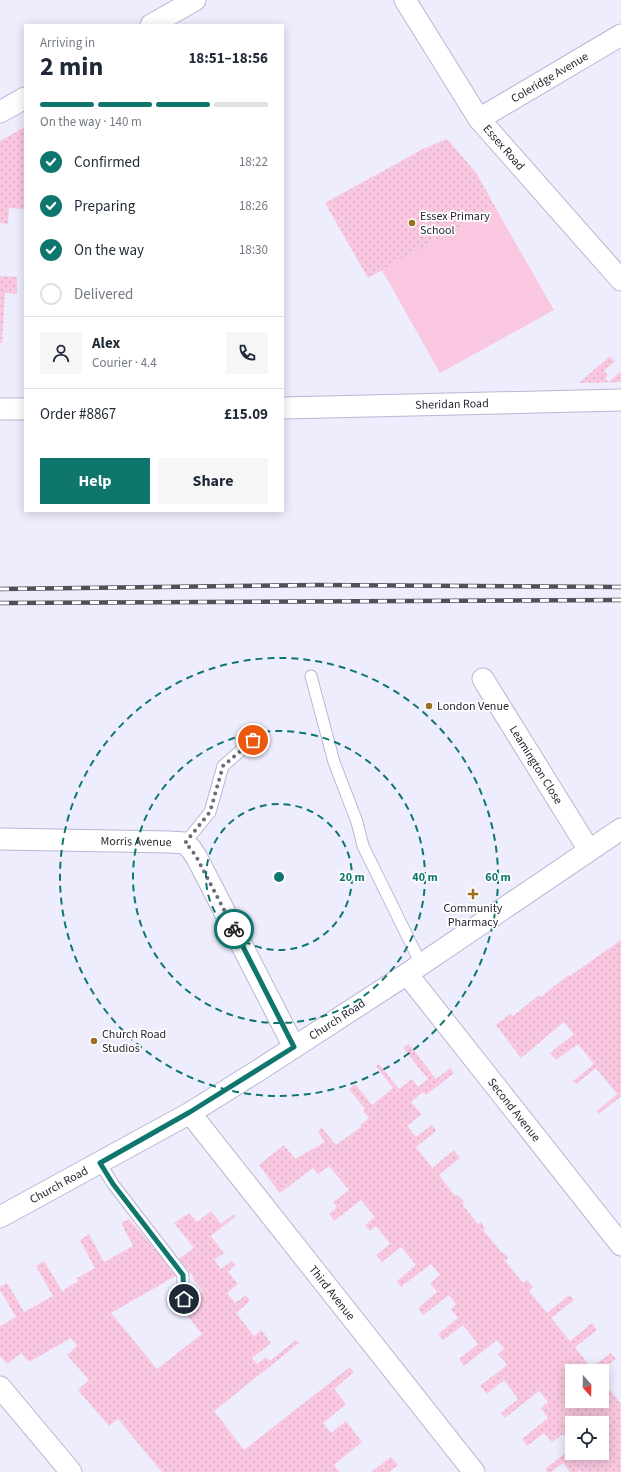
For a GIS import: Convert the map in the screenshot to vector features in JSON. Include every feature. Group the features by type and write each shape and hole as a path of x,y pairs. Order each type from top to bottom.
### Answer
{"street":[{"path":"153,24 195,0"},
{"name":"Essex Road","path":"405,0 479,119 621,280"},
{"name":"Coleridge Avenue","path":"479,119 621,35"},
{"path":"0,112 24,99"},
{"name":"Sheridan Road","path":"284,408 621,400"},
{"path":"0,409 24,408"},
{"name":"Leamington Close","path":"483,679 589,850"},
{"name":"Church Road","path":"0,1217 190,1112 414,969 621,829"},
{"name":"Morris Avenue","path":"0,839 159,841 185,843 197,858 294,1047"},
{"name":"Second Avenue","path":"414,969 621,1245"},
{"name":"Third Avenue","path":"190,1112 474,1472"},
{"path":"0,1387 72,1472"}],"lane":[{"path":"311,676 334,762 357,822 363,846 414,969"},
{"path":"185,843 210,812 223,766 253,740"},
{"path":"100,1163 113,1184 183,1275 184,1299"}],"shaded area":[{"path":"24,128 24,209 9,208 8,224 0,223 0,141"},
{"path":"447,139 477,174 495,207 368,278 325,203 423,149"},
{"path":"495,207 554,310 440,373 382,270"},
{"path":"0,276 17,277 17,294 5,293 2,343 0,343"},
{"path":"610,356 615,361 604,371 608,376 605,378 609,382 621,371 621,382 579,383"},
{"path":"621,940 621,1098 620,1097 599,1114 597,1111 617,1094 596,1068 576,1084 573,1081 594,1064 578,1044 556,1060 550,1053 574,1034 564,1022 521,1058 496,1025 510,1014 513,1016 539,995 541,997 568,975 570,976"},
{"path":"409,1044 436,1079 450,1068 454,1073 426,1095 423,1092 411,1102 422,1114 407,1126 416,1137 432,1125 436,1131 416,1147 432,1168 454,1150 460,1158 439,1175 455,1196 458,1195 464,1202 462,1204 478,1224 481,1222 485,1229 483,1230 508,1258 505,1261 523,1283 527,1280 533,1287 529,1291 547,1313 569,1295 574,1300 551,1318 570,1341 592,1323 597,1330 575,1347 588,1364 565,1364 565,1408 609,1408 609,1389 621,1404 621,1472 581,1472 580,1470 578,1472 570,1472 563,1463 551,1472 547,1472 545,1469 565,1453 565,1460 609,1460 609,1416 565,1416 565,1436 563,1434 552,1442 544,1433 527,1446 522,1439 548,1418 541,1408 548,1402 539,1391 505,1418 501,1413 518,1399 504,1380 487,1394 480,1386 507,1365 498,1354 504,1349 497,1340 464,1366 459,1359 478,1344 463,1325 443,1340 438,1334 458,1318 451,1309 456,1304 449,1295 423,1315 418,1308 437,1292 430,1283 440,1275 431,1264 401,1287 397,1281 416,1265 401,1247 382,1262 376,1255 390,1244 376,1226 370,1231 365,1225 375,1217 361,1200 334,1221 329,1214 337,1207 333,1202 349,1190 329,1166 318,1174 313,1168 280,1193 259,1165 284,1145 295,1159 325,1142 318,1132 322,1128 336,1145 361,1127 360,1125 369,1118 363,1111 365,1109 349,1089 355,1084 372,1105 393,1088 376,1066 379,1064 399,1089 412,1079 418,1087 428,1079 403,1048"},
{"path":"211,1211 221,1224 234,1214 236,1216 211,1236 224,1253 214,1260 221,1269 232,1261 235,1265 228,1272 238,1284 227,1293 235,1303 246,1295 250,1301 236,1313 254,1336 261,1330 271,1343 252,1358 257,1364 266,1357 270,1361 296,1340 299,1343 214,1411 244,1450 350,1367 354,1372 334,1389 346,1404 323,1423 331,1433 346,1421 362,1442 334,1465 340,1472 162,1472 118,1419 109,1426 78,1390 89,1380 67,1355 77,1346 71,1338 29,1362 21,1353 7,1364 0,1356 0,1326 16,1317 0,1290 0,1287 7,1283 24,1312 53,1296 36,1266 44,1261 62,1291 78,1281 77,1278 95,1268 80,1240 89,1234 104,1262 133,1246 121,1223 129,1219 177,1275 111,1313 157,1369 202,1334 182,1309 203,1291 179,1259 194,1248 174,1223 189,1213 197,1222"},
{"path":"611,1353 616,1359 609,1364 596,1364"},
{"path":"391,1457 398,1465 389,1472 371,1472"}],"railway":[{"path":"0,589 318,585 621,587"},
{"path":"0,603 621,600"}],"way so far":[{"path":"234,929 197,858 185,843 210,812 223,766 253,740"}],"place":[{"name":"Essex Primary School","path":"412,223"},
{"name":"London Venue","path":"429,706"},
{"name":"Community Pharmacy","path":"473,894"},
{"name":"Church Road Studios","path":"94,1041"}],"route":[{"path":"184,1299 183,1275 113,1184 100,1163 190,1112 294,1047 234,929"}]}
